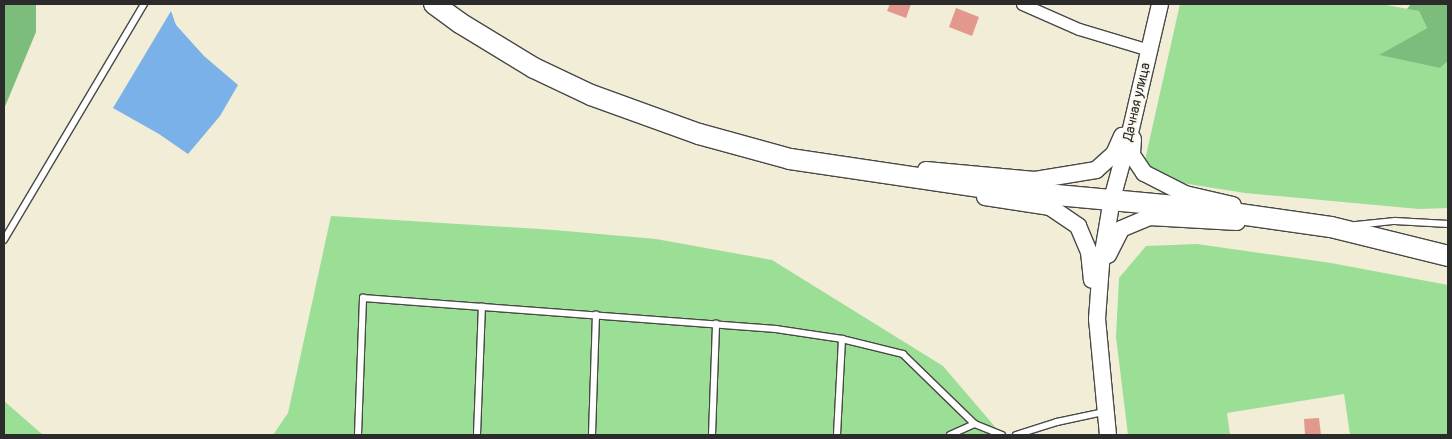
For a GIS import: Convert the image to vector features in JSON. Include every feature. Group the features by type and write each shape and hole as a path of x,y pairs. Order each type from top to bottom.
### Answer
{"highway":[{"path":"434,4 460,23 534,68 591,95 699,134 790,159 992,189 1112,199 1331,227 1448,256"}],"main road":[{"name":"Дачная улица","path":"1097,319 1101,264 1112,199 1136,110 1160,4"},
{"path":"790,159 1035,180 1096,170 1114,154 1136,110"},
{"path":"1136,110 1132,155 1144,173 1185,194 1331,227"},
{"path":"790,159 939,190 1050,207 1078,226 1089,252 1097,319 1104,412 1108,435"},
{"path":"1097,319 1109,249 1121,229 1149,217 1331,227"}],"street":[{"path":"1022,4 1079,29 1149,50"}],"lane":[{"path":"4,240 144,4"},
{"path":"1331,227 1394,221 1448,224"},
{"path":"358,435 364,298 776,329 842,339 903,354 975,424 1002,435"},
{"path":"477,435 482,307"},
{"path":"592,435 596,315"},
{"path":"712,435 716,324"},
{"path":"837,435 842,339"},
{"path":"1016,435 1057,422 1104,412"},
{"path":"950,435 975,424"}],"green space":[{"path":"4,4 36,4 36,32 4,109"},
{"path":"1180,4 1381,4 1419,11 1427,28 1380,55 1440,68 1448,61 1448,208 1419,209 1245,193 1163,180 1145,160"},
{"path":"1411,4 1448,4 1448,61 1440,68 1379,55 1427,28 1419,11 1407,9"},
{"path":"331,216 554,230 656,239 772,260 943,366 1002,435 273,435 288,413"},
{"path":"1197,244 1331,263 1448,285 1448,435 1350,435 1344,394 1227,413 1230,435 1128,435 1116,337 1119,278 1146,246"},
{"path":"4,401 43,435 4,435"}],"water":[{"path":"171,11 176,25 204,56 238,85 220,116 188,154 159,134 113,108"}],"building":[{"path":"890,4 911,4 906,18 887,11"},
{"path":"956,8 979,17 972,36 949,27"},
{"path":"1319,418 1321,435 1305,435 1304,419"}]}
